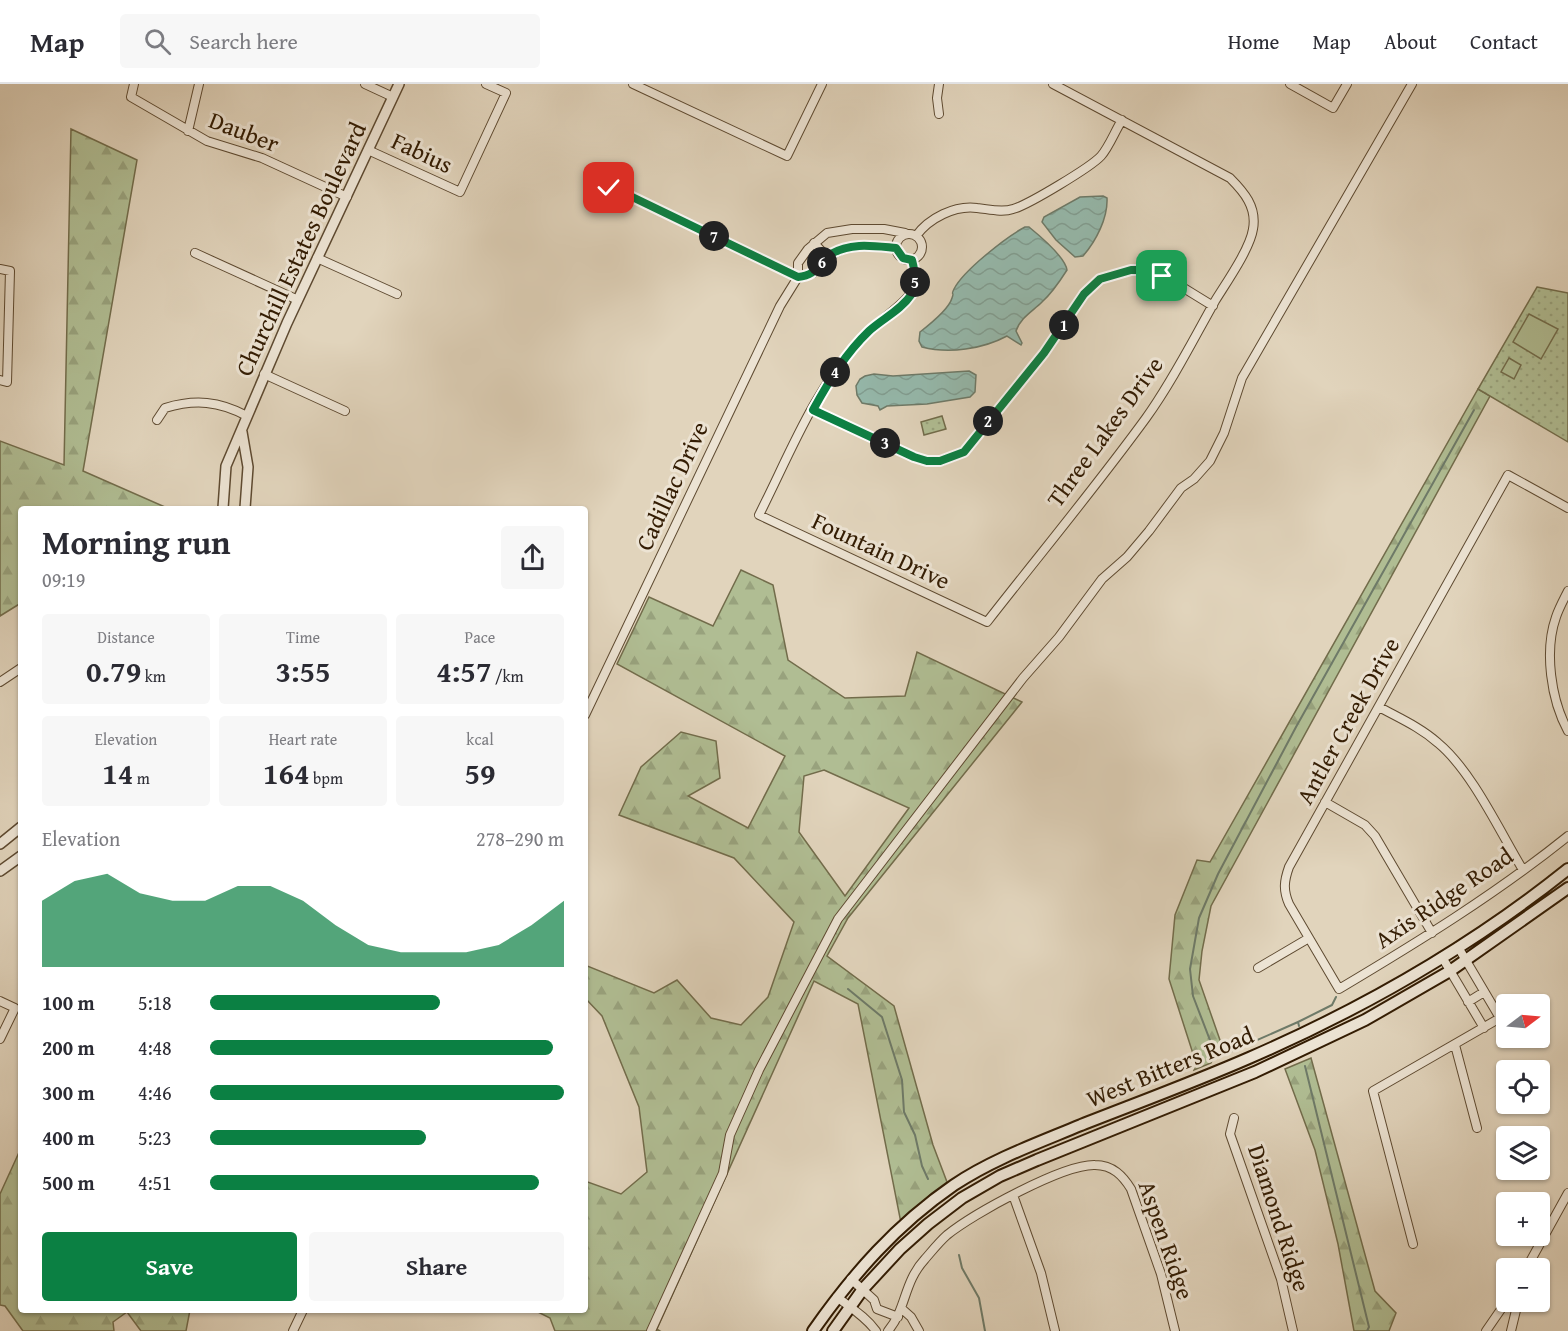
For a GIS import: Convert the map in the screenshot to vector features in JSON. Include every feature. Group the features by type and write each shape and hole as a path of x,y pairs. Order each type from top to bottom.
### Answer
{"main road":[{"name":"West Bitters Road","path":"813,1331 851,1279 881,1246 917,1213 956,1184 1001,1159 1250,1058 1352,1008 1442,957 1568,869"},
{"name":"West Bitters Road","path":"832,1331 863,1289 900,1249 962,1198 1000,1176 1036,1160 1256,1072 1365,1020 1450,971 1568,888"},
{"path":"1250,1058 1256,1072"},
{"path":"956,1184 962,1198"}],"street":[{"name":"Dauber","path":"134,84 131,97 207,141 262,158 346,197"},
{"path":"189,131 199,84"},
{"path":"365,84 393,97"},
{"name":"Churchill Estates Boulevard","path":"223,506 226,466 242,432 264,374 399,84"},
{"name":"Fabius","path":"368,150 460,192 506,93 486,84"},
{"path":"633,84 787,156 822,84"},
{"path":"939,84 937,98 939,114"},
{"name":"Three Lakes Drive","path":"987,622 1146,418 1213,306 1249,242 1253,228 1253,212 1250,204 1244,193 1230,178 1053,84"},
{"path":"1290,84 1333,108 1347,84"},
{"path":"651,1331 723,1173 729,1135 759,1070 838,919 1102,579 1149,531 1181,488 1194,479 1210,461 1224,433 1242,378 1412,84"},
{"path":"916,236 930,222 948,212 974,207 1012,210 1026,203 1101,156 1122,120"},
{"path":"609,188 624,193 798,277 813,273 827,257 846,247 861,245 896,248"},
{"path":"861,229 861,245"},
{"path":"827,257 814,243 827,233 884,229 905,233 916,236 920,240 922,249 912,260 903,258 896,248 898,239 905,233"},
{"name":"Cadillac Drive","path":"588,709 780,306 798,277 798,262 814,243"},
{"path":"195,253 298,300"},
{"path":"317,258 397,294"},
{"path":"912,260 915,273 912,294 905,303 868,332 841,363 813,410 927,461 940,461 964,452 1044,353 1084,294 1100,279 1131,270 1149,270 1213,306"},
{"path":"0,269 10,271 4,381"},
{"path":"264,374 345,411"},
{"path":"157,420 165,408 193,402 219,404 247,416"},
{"name":"Fountain Drive","path":"813,410 759,515 987,622"},
{"name":"Churchill Estates Boulevard","path":"242,432 248,467 245,506"},
{"name":"Antler Creek Drive","path":"1339,989 1289,904 1284,882 1289,867 1508,475 1568,508"},
{"path":"1568,591 1555,618 1551,648 1554,695 1559,714 1568,731"},
{"path":"0,682 18,670"},
{"path":"1378,707 1428,734 1452,755 1470,780 1522,870"},
{"path":"1325,802 1365,825 1375,836 1432,933"},
{"path":"0,844 18,830"},
{"name":"Axis Ridge Road","path":"1339,989 1432,933 1568,836"},
{"path":"0,871 18,858"},
{"path":"1258,968 1309,938"},
{"path":"1458,946 1496,1009"},
{"path":"1442,957 1484,1028"},
{"path":"1468,1002 1484,992"},
{"path":"0,1001 15,1008 0,1039"},
{"path":"1413,1244 1373,1091 1496,1022"},
{"path":"1455,1045 1477,1128"},
{"name":"Diamond Ridge","path":"1234,1118 1230,1134 1281,1279 1293,1331"},
{"name":"Aspen Ridge","path":"1013,1195 1052,1178 1096,1164 1112,1168 1124,1177 1131,1189 1161,1274 1174,1331"},
{"path":"1534,1258 1568,1193"},
{"path":"888,1331 900,1313 911,1278 923,1260 946,1236 987,1208 1013,1195 1041,1273 1055,1331"},
{"path":"851,1279 876,1302 878,1309 875,1315 866,1318"},
{"path":"837,1297 866,1318 876,1331"},
{"path":"878,1309 911,1317 919,1331"},
{"path":"1486,1331 1499,1312"},
{"path":"1511,1331 1516,1312"},
{"path":"292,1331 301,1313"}],"green space":[{"path":"71,129 137,160 83,471 163,506 18,506 18,605 0,616 0,441 64,465"},
{"path":"1537,287 1568,293 1568,442 1478,389"},
{"path":"1529,314 1558,329 1541,359 1513,342"},
{"path":"1509,358 1521,365 1514,379 1501,372"},
{"path":"1478,389 1490,396 1211,906 1199,980 1221,1043 1211,1063 1194,1070 1196,1063 1169,979 1175,915 1197,860 1210,862"},
{"path":"942,416 946,429 924,435 921,422"},
{"path":"741,570 773,585 788,660 845,698 905,696 917,652 1022,702 848,918 827,956 894,1006 933,1145 947,1182 901,1223 858,1004 814,981 657,1329 660,1331 555,1331 550,1318 540,1313 588,1313 588,1182 621,1194 647,1172 639,1107 602,1016 588,1001 588,966 654,993 677,980 711,1018 741,1025 768,997 794,922 734,858 619,815 641,767 681,732 716,741 720,778 688,796 748,828 785,756 617,664 649,597 713,626","holes":["824,770 909,808 845,896 799,832 804,776"]},
{"path":"1311,1058 1375,1291 1396,1313 1389,1331 1354,1331 1338,1244 1315,1150 1285,1069"},
{"path":"18,1155 18,1313 126,1313 113,1322 114,1331 23,1331 5,1306 0,1305 0,1194"},
{"path":"128,1313 189,1313 186,1331 141,1331"}],"water":[{"path":"1103,196 1107,198 1107,206 1100,229 1083,256 1075,257 1056,240 1042,222 1044,217 1080,197"},
{"path":"1029,227 1051,247 1062,259 1067,270 1049,295 1018,326 1016,331 1021,345 1007,336 966,349 943,350 922,347 919,341 920,332 947,307 953,291 966,273 1007,238"},
{"path":"969,371 976,375 975,392 970,397 927,404 887,406 880,410 878,406 862,403 857,395 856,386 860,379 874,374 893,376"}],"waterway":[{"path":"1299,1026 1298,1022 1230,1052 1220,1054 1213,1048 1193,996 1190,969 1199,918 1218,874 1296,727 1474,410"},
{"path":"848,989 882,1017 902,1080 904,1112 915,1135 922,1166 928,1179"},
{"path":"1298,1022 1332,1005 1336,997"},
{"path":"1305,1066 1369,1327 1367,1331"},
{"path":"959,1255 962,1268 979,1298 985,1331"}],"route":[{"path":"609,188 624,193 798,277 813,273 832,253 846,247 861,245 896,248 899,256 912,260 915,285 912,294 905,303 884,318 857,343 841,363 813,410 927,461 940,461 964,452 1044,353 1084,294 1100,279 1131,270 1149,270 1162,276"}]}
